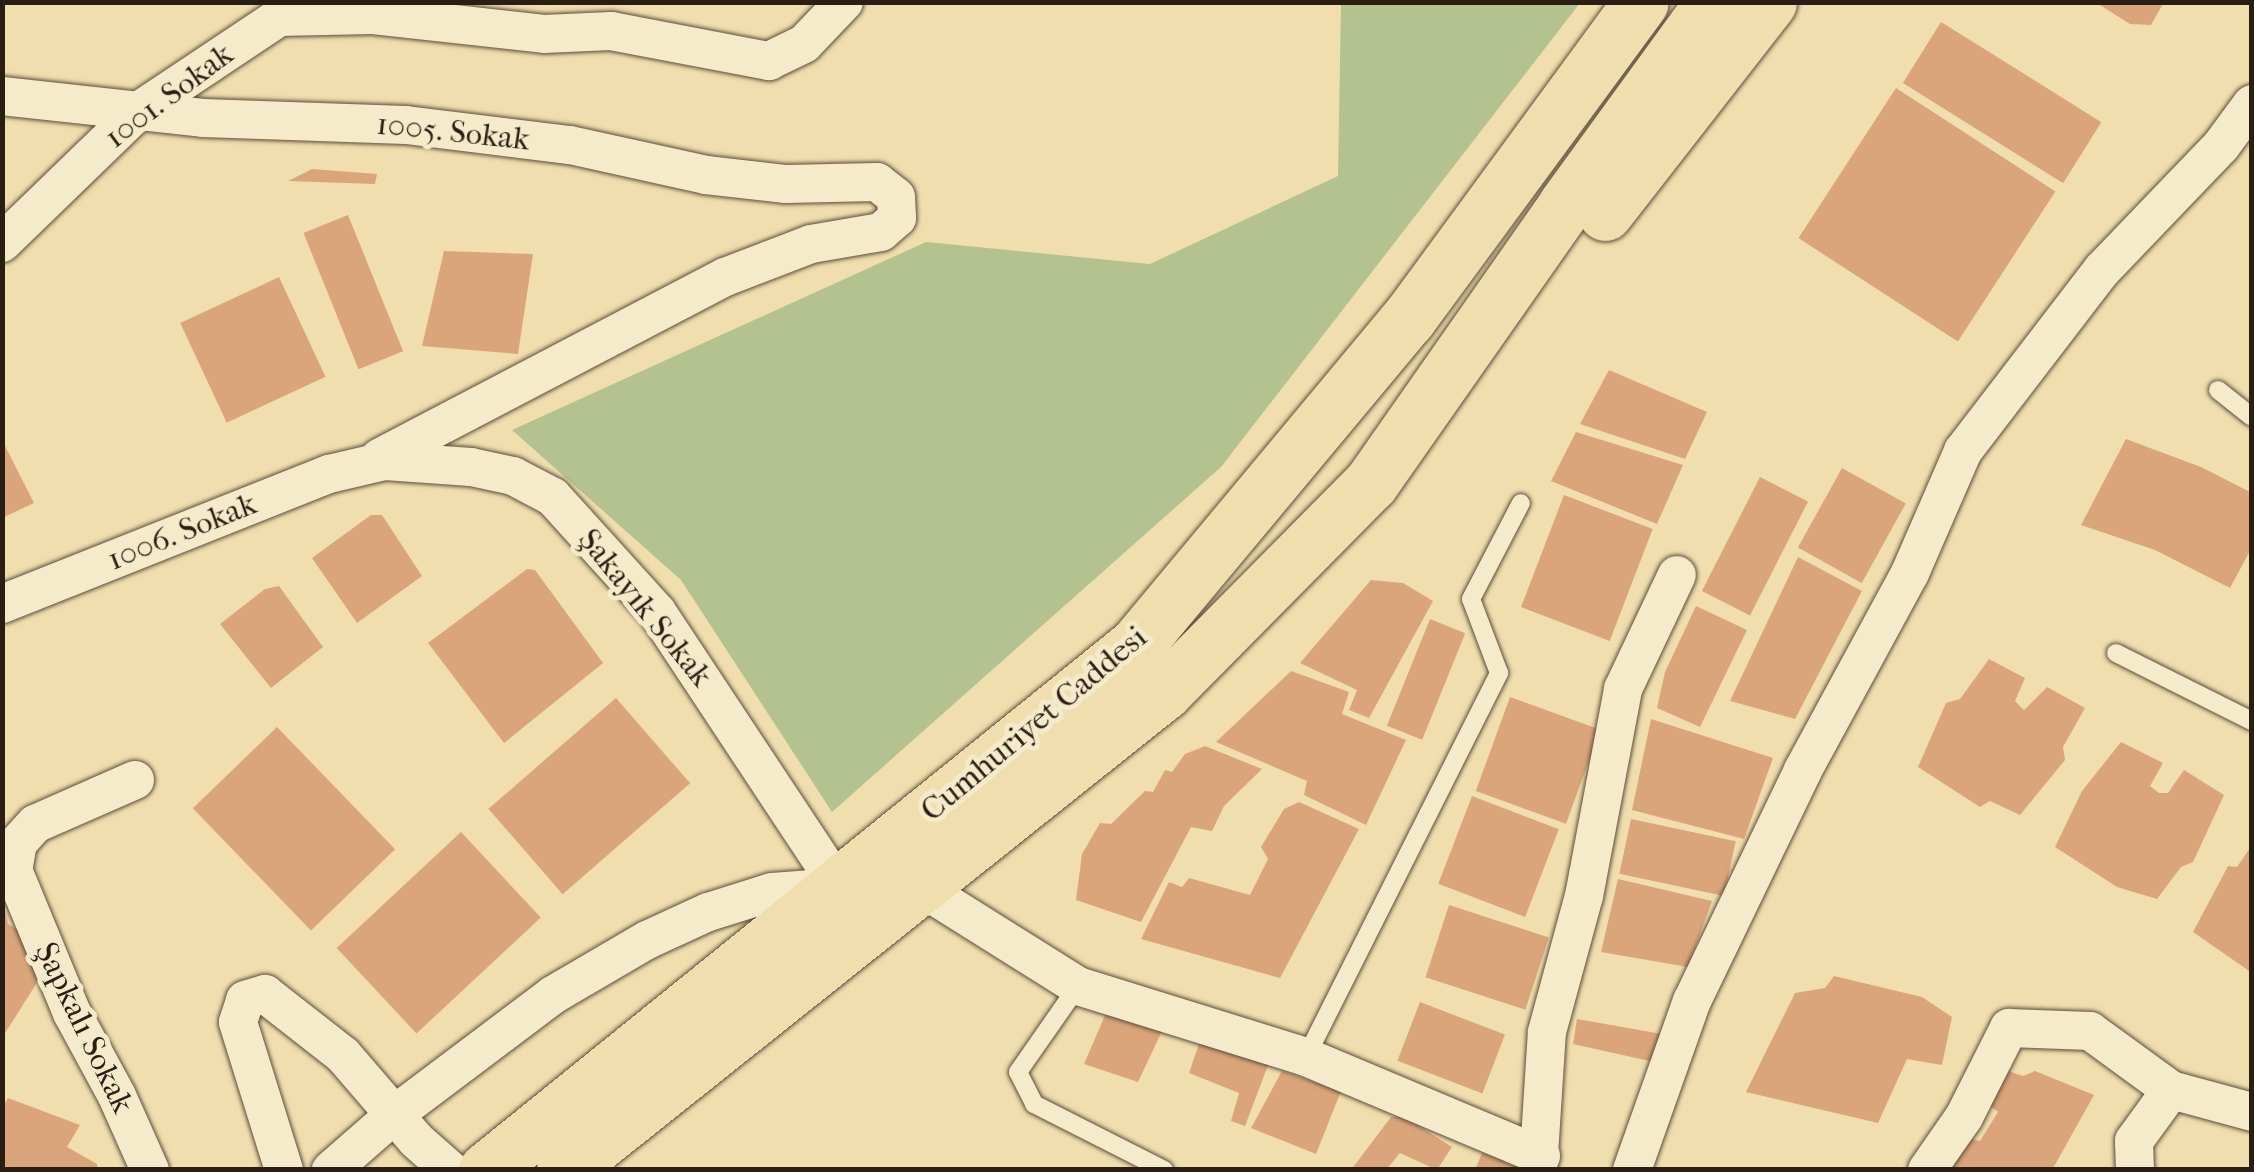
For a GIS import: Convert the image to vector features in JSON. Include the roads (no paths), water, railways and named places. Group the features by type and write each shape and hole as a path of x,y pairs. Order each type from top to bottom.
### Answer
{"main road":[{"name":"Cumhuriyet Caddesi","path":"564,1170 877,877 1136,644 1408,319 1641,2"},
{"name":"Cumhuriyet Caddesi","path":"486,1170 877,877 1164,692 1371,483 1713,2"},
{"path":"1371,483 1472,382 1769,2"}],"street":[{"path":"290,10 544,34 610,31 769,62 804,44 844,2"},
{"name":"1001. Sokak","path":"2,243 137,112 290,10"},
{"name":"1005. Sokak","path":"2,96 137,112 406,125 570,146 706,176 786,184 878,182 896,197 897,218 881,232 810,244 726,278 363,466"},
{"path":"1632,1170 1692,1002 1803,770 1910,573 1964,451 2102,270 2236,148 2252,104"},
{"name":"Şakayık Sokak","path":"363,466 385,461 471,467 513,476 554,497 657,612 877,877"},
{"name":"1006. Sokak","path":"2,604 230,512 363,466"},
{"path":"331,1170 394,1116 553,995 647,940 708,912 772,892 877,877 1078,986 1306,1057 1539,1162 1548,1032 1584,896 1623,689 1678,575"},
{"name":"Şapkalı Sokak","path":"136,780 35,824 18,843 13,870 72,1013 118,1096 150,1170"},
{"path":"284,1170 238,1022 245,1000 265,994 343,1055 394,1116 450,1170"},
{"path":"1928,1170 1964,1117 2010,1028 2090,1031 2171,1090 2252,1112"},
{"path":"2135,1170 2134,1141 2171,1090"}],"lane":[{"path":"2218,390 2252,418"},
{"path":"1306,1057 1499,674 1471,600 1521,503"},
{"path":"2116,653 2252,720"},
{"path":"1078,986 1018,1072 1034,1104 1164,1170"}]}
